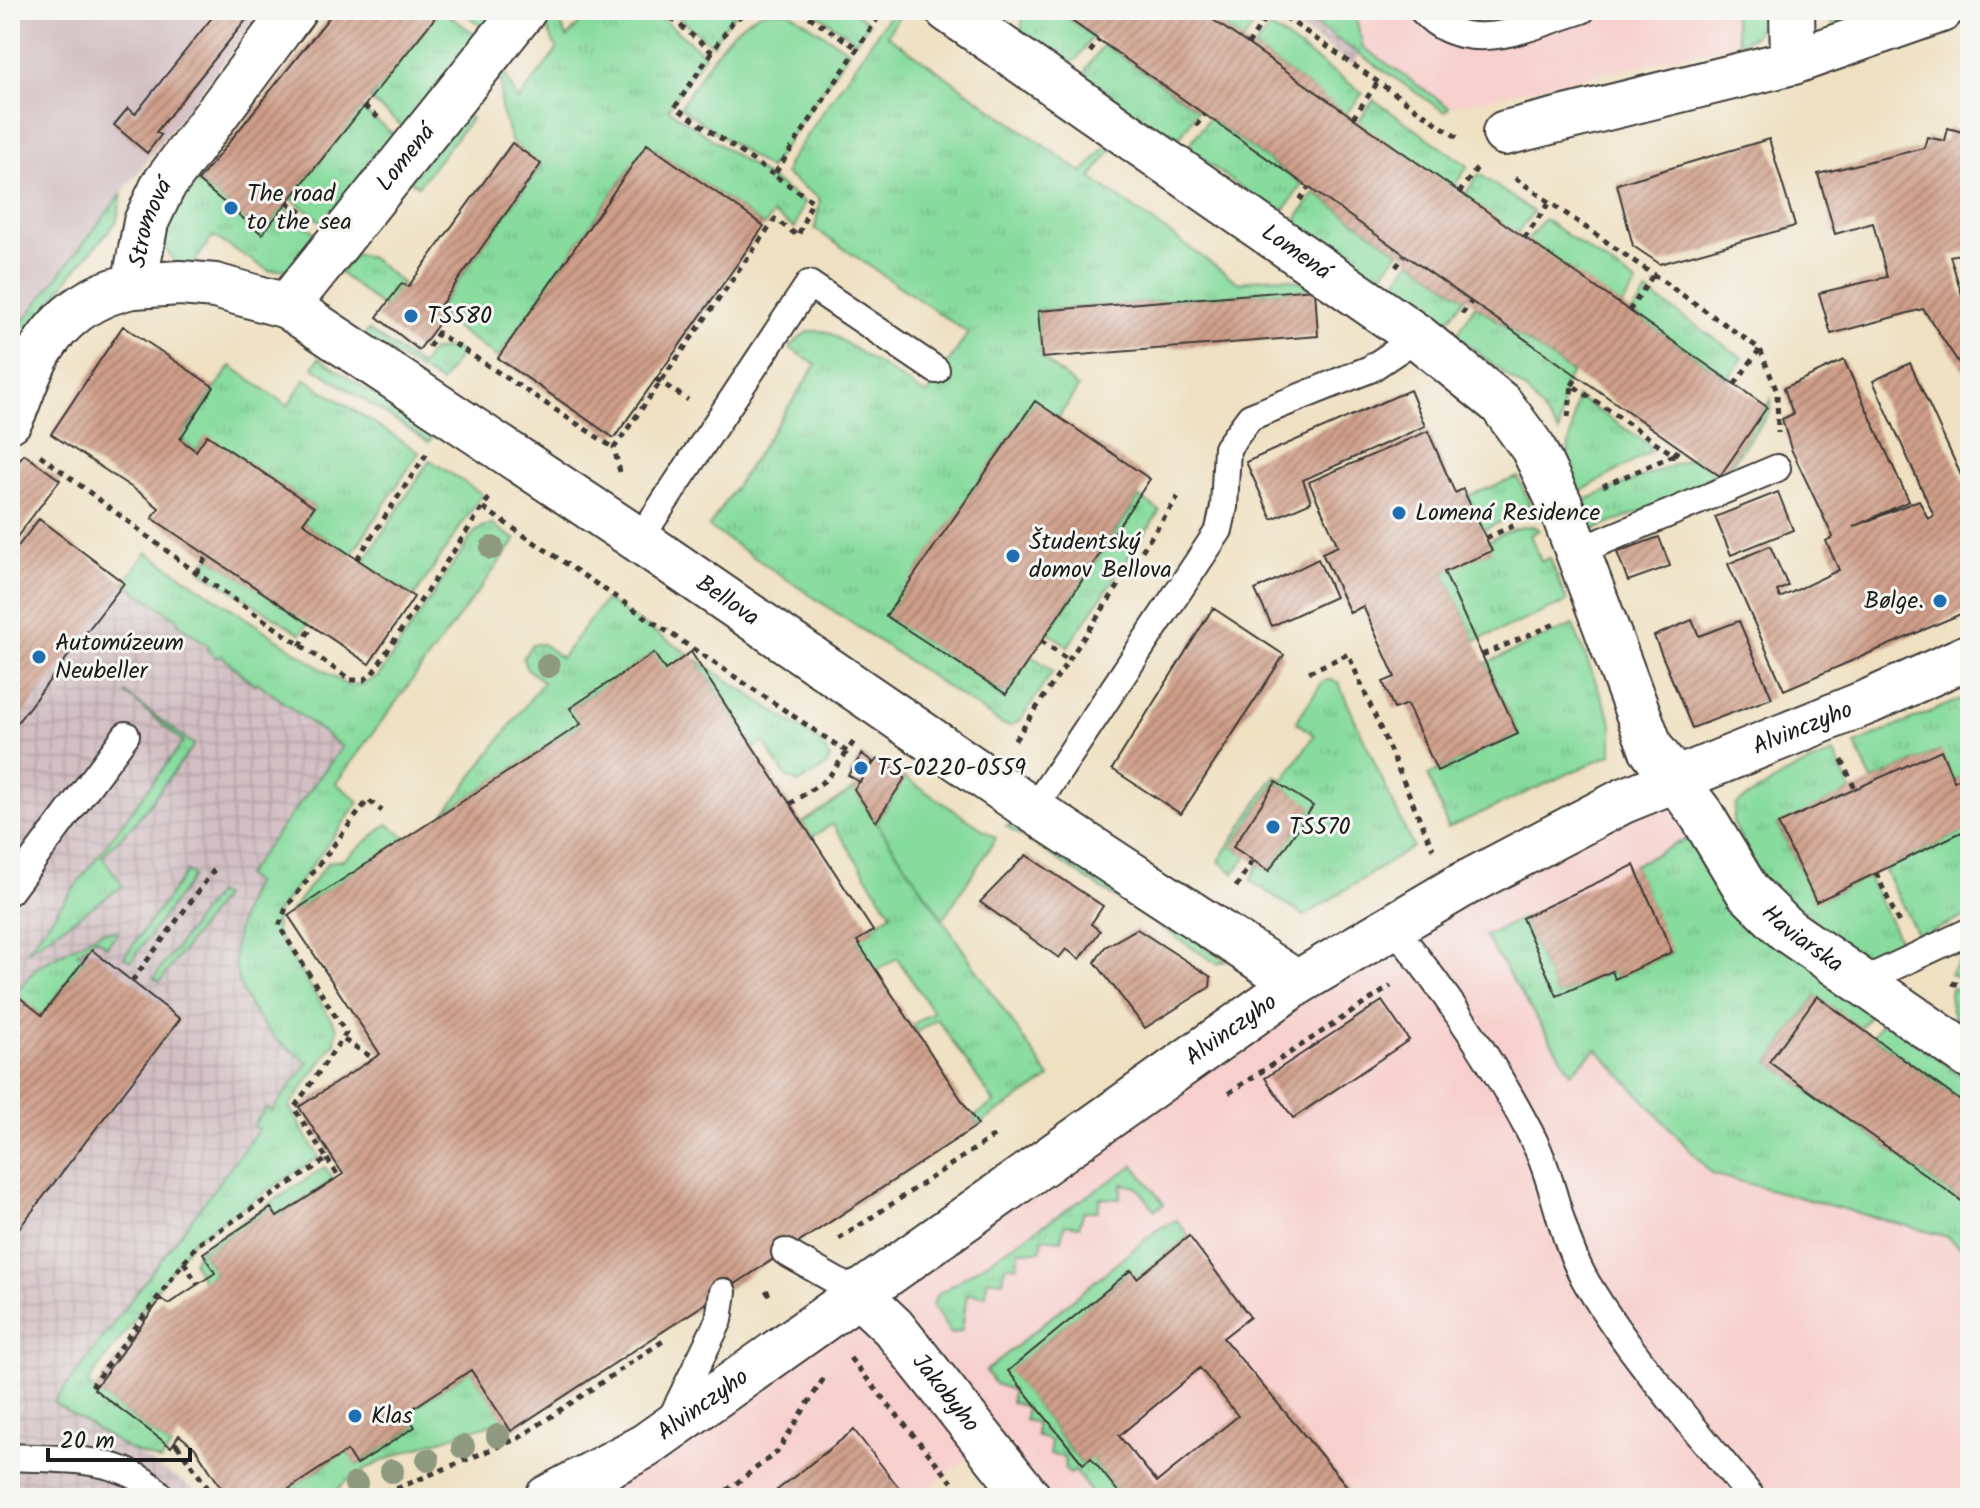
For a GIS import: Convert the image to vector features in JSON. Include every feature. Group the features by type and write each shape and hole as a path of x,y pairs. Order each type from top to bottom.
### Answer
{"street":[{"name":"Stromová","path":"22,436 42,347 63,321 97,295 134,286 146,222 163,186 294,10"},
{"name":"Lomená","path":"287,306 524,10"},
{"name":"Lomená","path":"948,10 1418,337 1501,404 1533,448 1560,504 1651,748 1675,780"},
{"path":"1792,10 1793,62"},
{"path":"1494,145 1793,62 1941,10"},
{"name":"Bellova","path":"134,286 180,283 215,286 287,306 639,540 1033,810 1297,983"},
{"name":"Alvinczyho","path":"547,1498 620,1460 666,1430 1297,983 1392,925 1623,801 1970,656"},
{"name":"Haviarska","path":"1675,780 1701,814 1748,892 1787,930 1970,1057"},
{"name":"Jakobyho","path":"857,1293 893,1327 1029,1498"}],"lane":[{"path":"1422,10 1449,30 1472,38 1496,37 1582,10"},
{"path":"639,540 809,284 936,370"},
{"path":"1033,810 1219,530 1224,507 1225,464 1234,436 1250,417 1370,369 1418,337"},
{"path":"1577,552 1777,468"},
{"path":"10,891 126,735"},
{"path":"1392,925 1428,971 1530,1133 1550,1177 1560,1226 1588,1284 1629,1345 1752,1498"},
{"path":"1863,981 1970,931"},
{"path":"785,1252 857,1293"},
{"path":"666,1430 719,1320 723,1297"},
{"path":"10,1457 95,1461 145,1480 163,1498"}],"path":[{"path":"662,10 712,52"},
{"path":"614,448 658,380 775,219 798,236 812,201 675,107 734,20 751,10"},
{"path":"799,10 857,48"},
{"path":"774,175 883,10"},
{"path":"1248,45 1270,10"},
{"path":"1089,54 1099,40"},
{"path":"1353,118 1378,82"},
{"path":"1193,130 1204,115"},
{"path":"1459,193 1494,145"},
{"path":"1298,202 1308,188"},
{"path":"1524,238 1550,202"},
{"path":"1629,311 1653,275"},
{"path":"421,358 438,333 614,448 621,474"},
{"path":"1735,384 1760,349 1780,406"},
{"path":"1567,425 1572,385 1577,377"},
{"path":"658,380 671,389"},
{"path":"1572,385 1674,455"},
{"path":"22,436 196,573 351,680 364,680 372,674 494,491"},
{"path":"357,559 430,448"},
{"path":"1560,504 1674,455 1680,448"},
{"path":"1012,744 1178,497"},
{"path":"196,573 208,555"},
{"path":"1482,655 1597,606"},
{"path":"300,646 313,625"},
{"path":"1041,641 1068,660"},
{"path":"1309,672 1348,654 1434,850"},
{"path":"1836,747 1855,789"},
{"path":"790,804 827,779 847,752"},
{"path":"339,1177 294,1108 344,1040 343,1026 281,931 280,920 368,800 382,811"},
{"path":"1234,891 1252,861"},
{"path":"132,981 217,866"},
{"path":"1223,1097 1395,983"},
{"path":"344,1040 373,1058"},
{"path":"96,1386 93,1384 202,1240 327,1159"},
{"path":"184,1262 198,1285"},
{"path":"374,1498 519,1438 723,1297 766,1290"},
{"path":"837,1368 893,1327"},
{"path":"850,1358 956,1486"},
{"path":"717,1498 777,1452 825,1377"},
{"path":"182,1438 175,1444 215,1498"}],"shaded area":[{"path":"10,10 263,10 10,339"},
{"path":"1275,10 1354,10 1363,47 1353,65"},
{"path":"1354,10 1761,10 1739,43 1449,107 1363,47"},
{"path":"39,519 124,583 357,745 256,907 318,1057 59,1406 194,1489 201,1498 10,1498 10,557"},
{"path":"1675,780 1748,892 1658,1025 1970,1256 1970,1498 1029,1498 986,1444 915,1498 547,1498 1110,1114"}],"green space":[{"path":"441,10 482,39 409,132 370,99"},
{"path":"461,10 506,10 488,32"},
{"path":"545,10 555,10 567,38 591,10 652,10 705,55 668,109 804,202 795,228 773,214 764,226 647,144 498,358 442,318 444,315 437,310 541,165 512,143 501,108 501,66 518,101 557,50 541,14"},
{"path":"670,10 742,10 730,18 712,45"},
{"path":"770,10 790,12 849,51 769,169 680,107 729,37 741,25"},
{"path":"812,10 851,10 869,23 856,41"},
{"path":"893,10 903,10 887,35 1083,173 1108,144 1114,146 1091,178 1239,283 1278,277 1296,280 1315,289 1038,311 1042,358 1078,388 1059,417 1034,402 887,616 1006,694 1032,656 1053,671 1021,719 1011,726 1002,724 709,527 816,365 790,348 802,335 811,331 828,332 927,395 968,333 815,229 820,199 785,174 788,163"},
{"path":"1030,10 1056,10 1093,36 1076,60 1066,63 1022,33 1022,22"},
{"path":"1199,10 1245,10 1258,19 1243,41"},
{"path":"1307,10 1354,10 1363,47 1449,107 1445,112 1309,20"},
{"path":"1732,10 1771,10 1754,36 1739,43"},
{"path":"1818,10 1893,10 1838,27 1823,18"},
{"path":"1270,27 1363,93 1346,114 1254,48"},
{"path":"1104,44 1198,110 1180,137 1169,137 1087,79 1086,69"},
{"path":"1374,100 1468,166 1452,189 1358,122"},
{"path":"361,109 402,141 332,230 291,198"},
{"path":"463,113 471,119 418,186 410,180"},
{"path":"1209,118 1302,184 1285,209 1275,211 1190,151 1190,144"},
{"path":"1479,174 1533,212 1517,234 1464,196"},
{"path":"198,181 262,233 283,207 324,240 290,269 269,271 213,236 187,273 173,261 164,238 171,217"},
{"path":"122,193 117,221 70,276 10,366 10,339"},
{"path":"1315,193 1399,252 1382,274 1371,278 1299,228 1297,218"},
{"path":"1544,219 1637,284 1621,306 1527,241"},
{"path":"356,254 371,258 402,283 384,308 340,273"},
{"path":"1411,260 1465,298 1447,322 1436,324 1395,295 1395,283"},
{"path":"1647,292 1743,358 1728,379 1632,313"},
{"path":"1475,305 1572,373 1565,384 1559,433 1528,392 1456,336"},
{"path":"368,330 421,366 432,351 452,347 461,353 441,383 363,336"},
{"path":"319,358 434,434 429,442 313,367"},
{"path":"231,366 288,406 305,379 419,452 351,555 303,523 314,507 207,436 196,451 180,439"},
{"path":"1577,397 1647,443 1652,451 1579,492 1566,465"},
{"path":"1771,399 1770,412 1717,482 1593,530 1582,510 1587,499 1693,457 1720,475"},
{"path":"430,460 482,494 414,597 363,563"},
{"path":"1518,477 1529,503 1528,509 1483,530 1467,496"},
{"path":"1139,497 1160,511 1068,646 1048,632"},
{"path":"493,525 516,540 336,783 359,802 275,915 276,933 337,1028 335,1042 289,1107 319,1157 194,1239 87,1384 171,1447 160,1461 128,1449 54,1403 255,1134 258,1129 253,1125 266,1108 272,1111 308,1063 274,1037 246,1000 235,963 235,944 238,925 254,883 245,876 342,747 257,682 254,685 221,655 217,658 207,650 209,646 177,623 179,620 124,583 147,552 346,685 363,684 378,677 474,533 484,526"},
{"path":"1533,526 1539,530 1530,535 1541,561 1550,558 1567,602 1475,641 1444,572 1497,536"},
{"path":"210,557 309,622 301,634 200,570"},
{"path":"605,600 689,654 665,670 653,654 571,707 581,724 445,813 543,682 526,668 523,658 532,644 543,644 561,658"},
{"path":"1573,625 1612,723 1612,754 1448,828 1428,775 1518,734 1486,663"},
{"path":"696,659 819,741 830,757 826,766 799,783 786,777 764,742 754,748"},
{"path":"1323,681 1338,682 1413,847 1304,916 1251,881 1258,864 1269,871 1312,807 1276,782 1233,847 1247,856 1234,873 1219,861 1275,775 1284,780 1314,735 1296,722"},
{"path":"125,693 194,745 134,824 102,856 123,886 27,951 183,742"},
{"path":"1970,695 1970,774 1954,781 1940,750 1872,781 1855,744"},
{"path":"1834,753 1851,791 1778,825 1816,901 1868,877 1902,945 1869,961 1776,895 1760,878 1733,822 1735,805 1793,770"},
{"path":"905,778 996,838 943,919 876,822"},
{"path":"854,789 1050,1078 978,1125 973,1118 994,1102 937,1019 917,1032 912,1025 933,1012 897,958 876,971 857,941 891,913 833,824 812,837 802,823"},
{"path":"1022,823 1226,961 1217,964 1006,826"},
{"path":"388,824 407,838 288,915 328,862 343,860"},
{"path":"1970,828 1970,914 1919,938 1884,869"},
{"path":"1688,838 1735,902 1873,1011 1860,1028 1816,996 1769,1062 1970,1207 1970,1256 1948,1237 1712,1174 1597,1049 1571,1073 1485,936 1522,918 1557,996 1612,971 1616,978 1671,953 1634,865"},
{"path":"187,871 193,876 131,961 124,957"},
{"path":"216,893 222,897 160,982 154,978"},
{"path":"102,931 118,931 107,946 96,938 78,953 85,959 42,1015 15,994 36,968"},
{"path":"1963,955 1970,982 1950,974"},
{"path":"1951,988 1970,992 1970,1033 1953,1014"},
{"path":"1884,1020 1970,1082 1970,1108 1872,1036"},
{"path":"1134,1165 1164,1204 1155,1210 1137,1187 1122,1184 1120,1199 1100,1198 1098,1211 1084,1211 1079,1226 1065,1224 1061,1240 1043,1238 1040,1251 1019,1251 1017,1266 1005,1266 1003,1281 987,1279 986,1295 967,1294 962,1330 951,1334 933,1306 936,1296"},
{"path":"325,1167 333,1180 277,1217 271,1209 203,1253 215,1273 203,1282 193,1262 198,1251"},
{"path":"1177,1220 1189,1236 1137,1278 1130,1271 1009,1371 1082,1464 1091,1458 1123,1498 1095,1498 1075,1471 1070,1474 1065,1469 1064,1457 1050,1454 1050,1441 1036,1435 1036,1423 1025,1420 1026,1407 1011,1402 1012,1390 995,1384 986,1371 1158,1229"},
{"path":"471,1370 505,1420 382,1462 341,1485 332,1498 275,1498 347,1451 357,1465 415,1427 406,1413"}],"building":[{"path":"218,10 254,10 156,132 161,135 147,153 114,125 128,108 135,114"},
{"path":"335,10 441,10 262,234 198,181"},
{"path":"1056,10 1199,10 1767,407 1720,476"},
{"path":"1948,128 1970,134 1970,252 1950,256 1963,298 1970,296 1970,380 1923,309 1831,334 1819,293 1887,277 1873,223 1835,234 1818,174 1924,148 1927,137 1945,141"},
{"path":"1769,139 1795,226 1660,264 1633,246 1617,184"},
{"path":"512,143 541,164 437,310 445,315 419,350 377,317 402,283 408,287"},
{"path":"647,144 764,226 614,438 498,358"},
{"path":"1315,289 1318,336 1042,358 1038,311"},
{"path":"123,326 214,387 180,439 196,451 207,435 314,507 303,523 414,597 369,664 152,518 159,508 51,434"},
{"path":"1844,360 1909,501 1853,527 1919,500 1928,519 1934,516 1873,381 1910,363 1970,495 1970,501 1961,505 1970,520 1970,610 1784,690 1728,564 1770,546 1788,586 1777,591 1780,598 1839,570 1826,541 1833,537 1791,449 1782,419 1793,414 1784,388"},
{"path":"1410,390 1425,426 1303,480 1311,502 1272,519 1246,462"},
{"name":"Študentský domov Bellova","path":"1035,401 1150,479 1006,694 886,616"},
{"path":"1428,431 1455,493 1463,489 1492,551 1444,572 1518,734 1437,771 1407,704 1394,709 1383,682 1395,677 1363,606 1350,613 1322,553 1338,546 1309,482"},
{"path":"24,454 60,480 10,546 10,472"},
{"path":"1778,492 1793,530 1731,555 1715,517"},
{"name":"Automúzeum Neubeller","path":"39,519 124,583 10,732 10,557"},
{"path":"1659,537 1670,566 1628,581 1617,552"},
{"path":"1318,559 1335,597 1272,626 1255,590"},
{"path":"1213,608 1284,655 1181,814 1112,769"},
{"path":"1692,620 1699,636 1739,621 1772,698 1692,728 1654,636"},
{"path":"691,652 873,931 857,941 978,1125 511,1431 471,1370 406,1413 415,1427 356,1465 347,1451 275,1498 228,1498 195,1448 179,1435 171,1447 94,1389 161,1299 168,1304 215,1273 203,1253 271,1208 277,1217 343,1174 299,1107 380,1054 288,915 581,724 570,708 654,653 665,670"},
{"path":"1941,750 1954,781 1970,774 1970,828 1816,902 1778,824"},
{"name":"TS-0220-0559","path":"862,754 873,762 860,782 848,775"},
{"path":"877,759 905,778 876,822 854,789"},
{"name":"TS570","path":"1276,782 1313,806 1269,871 1233,847"},
{"path":"1026,855 1103,906 1091,924 1100,931 1080,959 1066,949 1059,958 980,902"},
{"path":"1634,865 1672,952 1615,979 1612,971 1557,996 1522,918"},
{"path":"1137,929 1211,977 1210,987 1145,1028 1095,962 1105,947"},
{"path":"92,950 180,1019 10,1240 10,990 42,1015"},
{"path":"1817,996 1970,1108 1970,1207 1769,1062"},
{"path":"1382,1001 1409,1040 1293,1118 1265,1078"},
{"path":"1189,1236 1250,1317 1223,1338 1357,1498 1123,1498 1091,1458 1083,1464 1008,1371 1131,1270 1137,1278","holes":["1200,1368 1238,1416 1157,1482 1119,1436"]},
{"path":"854,1430 907,1498 767,1498"},
{"path":"10,1490 122,1496 122,1498 10,1498"}],"place":[{"name":"The road to the sea","path":"231,208"},
{"name":"TS580","path":"411,316"},
{"name":"Lomená Residence","path":"1399,513"},
{"name":"Študentský domov Bellova","path":"1013,556"},
{"name":"Bølge.","path":"1940,601"},
{"name":"Automúzeum Neubeller","path":"39,657"},
{"name":"TS-0220-0559","path":"861,768"},
{"name":"TS570","path":"1273,827"},
{"name":"Klas","path":"355,1416"}]}
